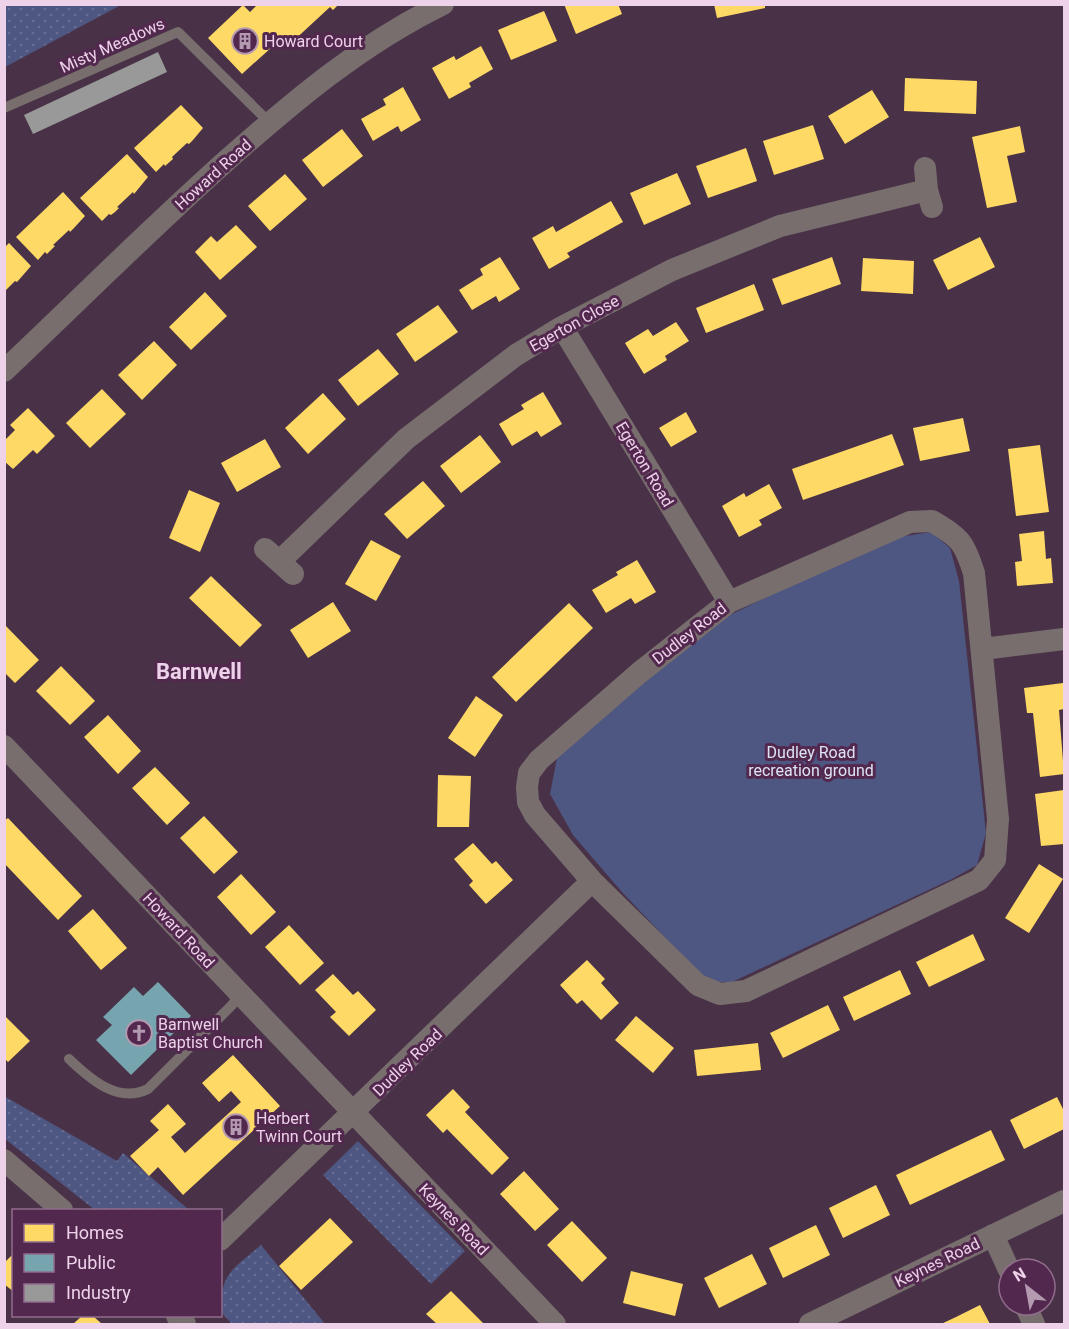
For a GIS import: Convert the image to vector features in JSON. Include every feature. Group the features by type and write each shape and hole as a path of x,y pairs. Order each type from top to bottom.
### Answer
{"street":[{"name":"Howard Road","path":"8,360 191,193 312,87 366,48 411,20 443,4"},
{"name":"Egerton Close","path":"280,561 406,439 516,355 562,327 672,270 780,226 928,188"},
{"name":"Egerton Road","path":"562,327 729,602"},
{"name":"Dudley Road","path":"932,521 952,533 966,547 974,573 998,819 995,860 979,880 746,991 720,994 698,986 592,881 535,814 528,801 529,773 539,760 639,672 729,602 910,522 932,521"},
{"path":"983,648 1065,639"},
{"name":"Howard Road","path":"4,746 354,1114"},
{"name":"Dudley Road","path":"222,1238 354,1114 592,881"},
{"name":"Keynes Road","path":"354,1114 555,1324"},
{"path":"4,1160 61,1209"},
{"name":"Keynes Road","path":"810,1324 1065,1201"},
{"path":"993,1235 1003,1257"}],"lane":[{"name":"Misty Meadows","path":"4,108 178,32 270,123"},
{"path":"69,1059 111,1091 137,1095 148,1089 232,1005 240,994"}],"green space":[{"path":"5,4 121,4 121,5 5,67"},
{"name":"Dudley Road recreation ground","path":"931,532 950,548 959,581 986,833 977,865 952,879 730,983 709,981 621,891 573,835 550,794 557,758 637,683 730,615 885,539"},
{"path":"4,1096 117,1161 123,1153 188,1209 94,1209 5,1139"},
{"path":"358,1141 465,1251 431,1284 323,1175"},
{"path":"261,1245 325,1324 232,1324 222,1313 222,1294 226,1280 236,1266"}],"building: Homes":[{"name":"Howard Court","path":"258,4 339,4 333,10 330,7 290,44 283,37 242,74 208,38 243,5 250,12"},
{"path":"564,4 618,4 622,14 576,34"},
{"path":"714,4 765,4 765,8 717,18"},
{"path":"544,11 557,41 511,60 498,30"},
{"path":"481,46 493,69 469,83 471,87 449,99 432,68 454,56 456,60"},
{"path":"905,78 977,81 976,114 904,111"},
{"path":"403,87 421,120 401,132 398,126 373,141 361,119 386,105 383,99"},
{"path":"872,90 889,117 845,144 828,116"},
{"path":"181,105 203,128 189,144 187,143 172,157 173,159 156,172 134,148"},
{"path":"813,125 824,159 774,175 763,141"},
{"path":"1020,126 1025,152 1007,156 1017,202 987,208 972,137"},
{"path":"342,129 363,156 323,187 302,160"},
{"path":"746,148 757,181 708,198 696,166"},
{"path":"127,154 148,177 134,194 133,192 117,207 119,208 115,212 102,221 80,198"},
{"path":"677,173 691,204 644,225 630,193"},
{"path":"285,174 307,199 270,231 248,206"},
{"path":"63,192 85,216 38,260 16,237"},
{"path":"611,201 623,222 567,253 570,257 549,269 532,238 553,226 556,232"},
{"path":"236,225 257,247 220,280 195,252 211,236 217,242"},
{"path":"980,237 995,267 948,290 933,260"},
{"path":"9,243 31,266 17,282 15,281 5,291 5,247"},
{"path":"500,257 520,289 499,302 496,296 472,310 459,290 483,275 480,269"},
{"path":"832,257 841,284 782,305 772,279"},
{"path":"863,258 914,261 913,294 861,291"},
{"path":"754,284 764,310 706,333 696,308"},
{"path":"205,292 227,316 191,350 169,327"},
{"path":"438,305 458,332 415,362 396,334"},
{"path":"676,322 689,341 665,356 667,360 644,374 625,343 648,329 653,336"},
{"path":"154,341 177,365 142,400 118,375"},
{"path":"378,349 399,374 358,406 338,380"},
{"path":"102,389 126,414 90,448 66,423"},
{"path":"543,392 562,424 541,437 537,431 512,446 499,424 524,409 521,405"},
{"path":"323,393 346,419 308,454 285,428"},
{"path":"28,408 55,436 37,454 33,450 13,469 4,461 4,441 15,430 10,425"},
{"path":"686,412 697,432 671,447 659,428"},
{"path":"963,418 970,451 920,461 913,428"},
{"path":"892,434 904,465 803,500 792,469"},
{"path":"480,435 501,462 461,493 440,466"},
{"path":"265,439 281,467 237,492 221,463"},
{"path":"1040,445 1049,512 1016,516 1008,449"},
{"path":"423,481 445,506 407,539 384,514"},
{"path":"769,484 782,508 759,520 762,525 739,537 722,506 744,493 746,497"},
{"path":"189,490 220,503 200,552 169,538"},
{"path":"1044,531 1046,559 1051,558 1053,583 1017,586 1015,562 1022,561 1019,534"},
{"path":"371,540 401,556 376,601 345,584"},
{"path":"637,560 656,592 635,604 631,598 606,613 592,590 618,575 616,572"},
{"path":"211,576 262,625 240,647 189,598"},
{"path":"333,602 351,631 308,658 290,630"},
{"path":"569,603 593,628 516,702 492,677"},
{"path":"4,624 39,660 15,683 4,672"},
{"path":"61,666 95,701 70,725 36,691"},
{"path":"1063,683 1064,709 1059,710 1064,774 1040,777 1033,713 1027,713 1024,688"},
{"path":"476,696 503,715 475,757 448,738"},
{"path":"108,715 141,751 118,774 84,737"},
{"path":"155,767 190,803 167,825 132,788"},
{"path":"438,775 471,776 469,827 437,827"},
{"path":"1064,790 1064,844 1041,846 1035,794"},
{"path":"204,816 238,852 214,874 180,838"},
{"path":"8,818 82,896 58,920 4,863 4,821"},
{"path":"473,843 492,864 496,861 513,880 486,904 469,885 473,881 454,859"},
{"path":"1039,864 1063,879 1029,933 1005,918"},
{"path":"241,874 276,912 251,935 217,897"},
{"path":"93,909 127,948 101,970 68,931"},
{"path":"289,925 324,963 300,985 265,947"},
{"path":"973,934 985,960 929,987 916,962"},
{"path":"587,960 605,979 601,983 619,1003 601,1020 582,1000 577,1004 560,985"},
{"path":"900,970 911,994 854,1021 843,997"},
{"path":"333,974 353,995 358,991 376,1010 349,1036 330,1017 336,1012 315,990"},
{"path":"828,1005 840,1030 783,1058 770,1033"},
{"path":"4,1015 30,1041 8,1062 4,1058"},
{"path":"636,1016 674,1048 653,1073 615,1040"},
{"path":"758,1043 761,1070 697,1076 694,1050"},
{"name":"Herbert Twinn Court","path":"233,1055 280,1106 183,1195 158,1167 149,1176 130,1156 159,1130 150,1121 168,1104 186,1124 171,1137 185,1153 241,1102 231,1091 219,1102 202,1083"},
{"path":"453,1089 470,1107 465,1112 509,1158 492,1175 447,1129 443,1133 426,1115"},
{"path":"1057,1097 1064,1111 1064,1129 1024,1149 1010,1120"},
{"path":"991,1130 1005,1160 910,1205 896,1175"},
{"path":"524,1171 559,1209 535,1231 500,1194"},
{"path":"876,1185 890,1215 843,1238 829,1208"},
{"path":"330,1218 353,1242 301,1290 279,1266"},
{"path":"572,1221 607,1258 582,1282 547,1245"},
{"path":"816,1225 830,1255 783,1278 769,1248"},
{"path":"752,1254 767,1284 719,1308 704,1278"},
{"path":"12,1255 12,1290 4,1284 4,1263"},
{"path":"631,1271 683,1284 675,1316 623,1303"},
{"path":"451,1291 484,1324 437,1324 426,1314"},
{"path":"980,1305 990,1324 941,1324 956,1317"},
{"path":"81,1317 94,1317 102,1324 73,1324"}],"building: Public":[{"name":"Barnwell Baptist Church","path":"158,982 191,1016 131,1075 96,1040 112,1025 103,1017 134,987 143,996"}],"building: Industry":[{"path":"158,52 167,72 33,134 24,115"}],"place":[{"name":"Howard Court","path":"245,41"},
{"name":"Barnwell Baptist Church","path":"139,1033"},
{"name":"Herbert Twinn Court","path":"236,1127"}],"district":[{"name":"Barnwell","path":"199,671"}]}
